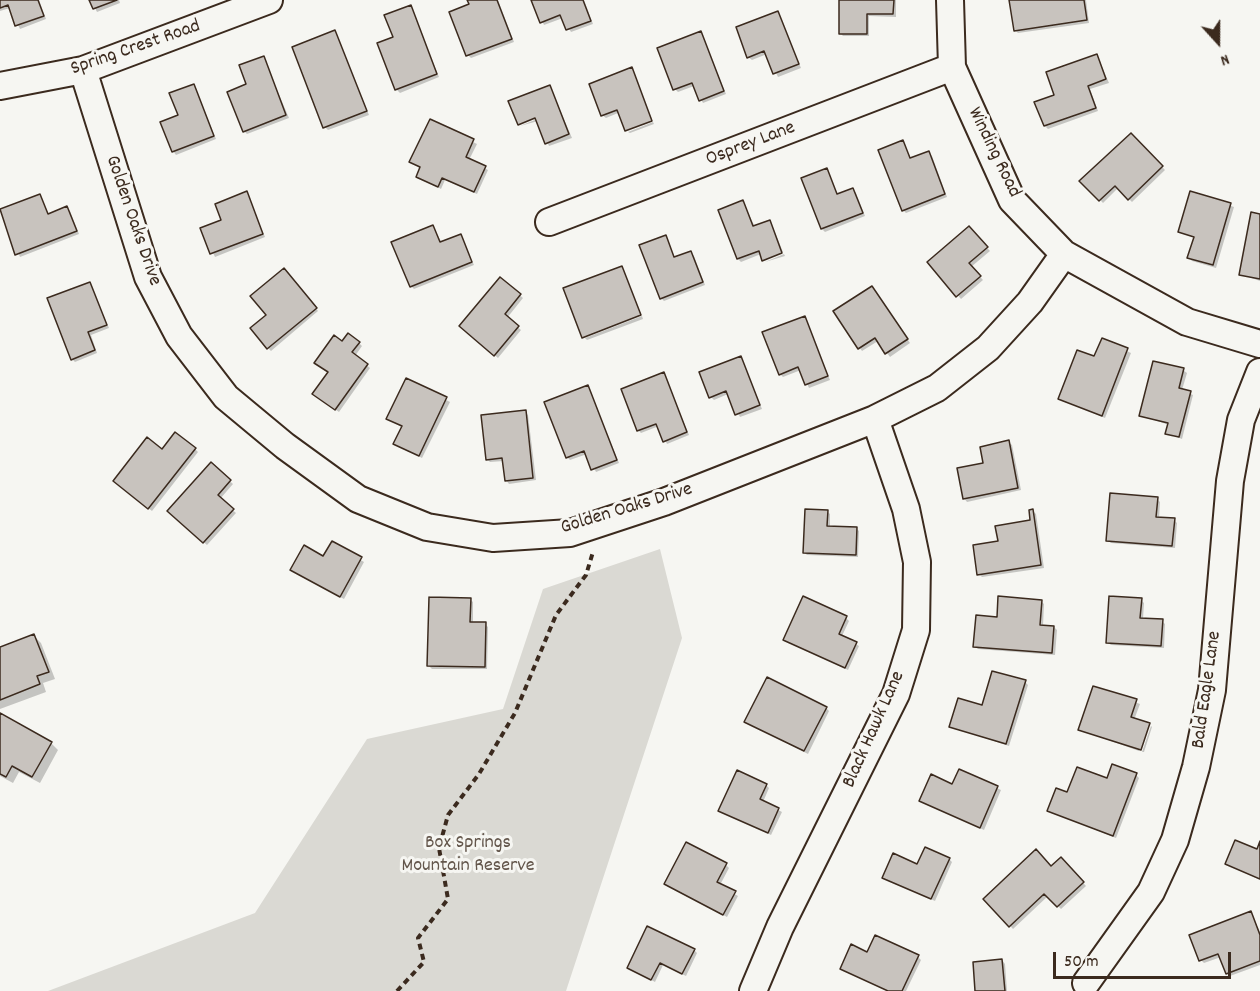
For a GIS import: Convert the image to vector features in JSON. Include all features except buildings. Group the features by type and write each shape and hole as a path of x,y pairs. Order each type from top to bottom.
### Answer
{"street":[{"name":"Spring Crest Road","path":"0,86 83,70 269,0"},
{"name":"Winding Road","path":"950,0 952,68 1012,200 1065,254 1187,322 1260,344"},
{"name":"Osprey Lane","path":"549,222 952,68"},
{"name":"Golden Oaks Drive","path":"83,70 148,277 179,336 225,397 285,446 358,499 427,527 493,538 570,533 664,502 875,419 937,388 988,348 1030,302 1065,254"},
{"name":"Bald Eagle Lane","path":"1086,983 1151,892 1175,840 1196,767 1212,690 1230,481 1241,420 1260,372"},
{"name":"Black Hawk Lane","path":"753,991 780,927 896,694 916,630 917,562 906,509 875,419"}],"path":[{"path":"397,991 424,962 418,938 448,899 439,848 448,815 478,774 515,713 556,615 586,575 602,522"}],"green space":[{"name":"Box Springs Mountain Reserve","path":"660,549 682,638 566,991 48,991 255,913 367,739 503,709 543,589"}]}
